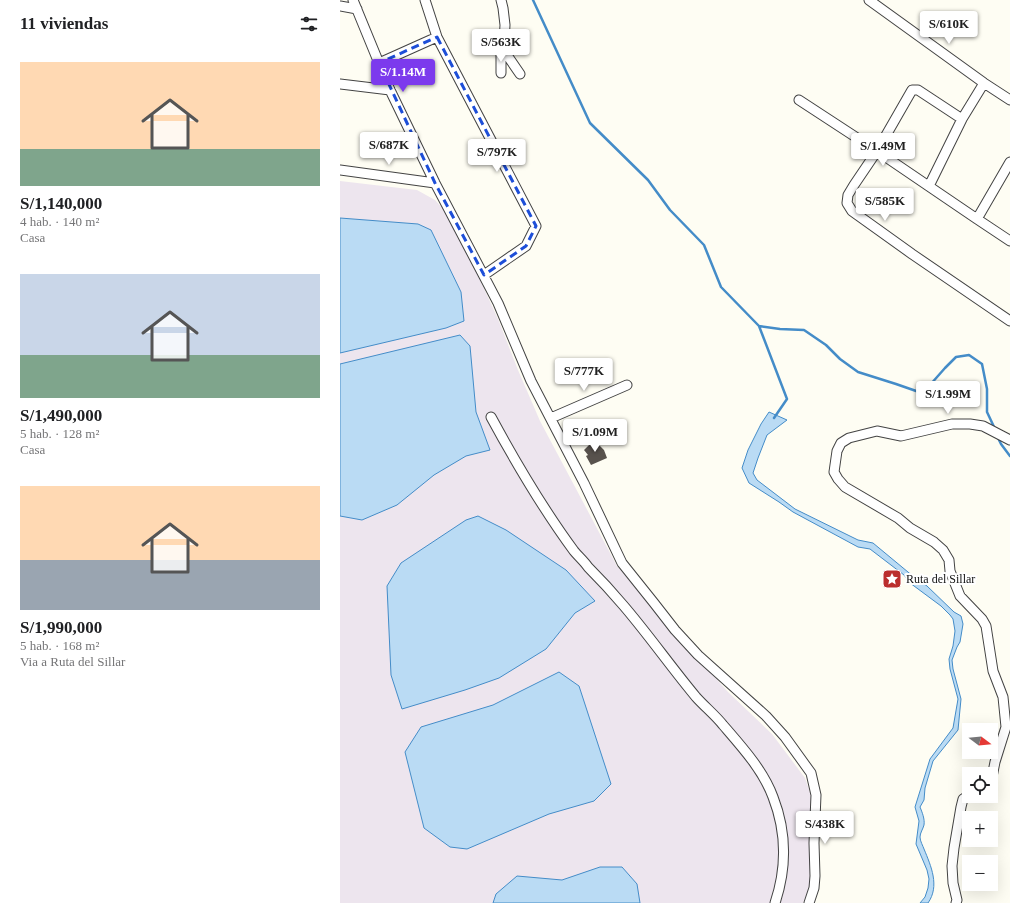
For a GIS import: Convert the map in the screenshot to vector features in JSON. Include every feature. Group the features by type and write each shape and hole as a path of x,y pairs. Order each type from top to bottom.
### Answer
{"street":[{"path":"425,0 437,37 536,226 526,246 484,275"},
{"path":"501,0 505,25 501,56 501,73"},
{"path":"869,0 880,3 984,83 1010,100"},
{"path":"340,6 355,4 390,90 498,303 531,380 622,563 675,630 698,655 766,716 785,737 811,773 816,795 814,843 815,876 814,888 809,903"},
{"path":"379,63 437,37"},
{"path":"504,42 507,55 520,74"},
{"path":"929,186 962,119 984,83"},
{"path":"340,84 390,90"},
{"path":"962,119 918,90 912,90 877,151 848,195 847,203 852,211 912,254 1010,320"},
{"path":"799,100 1010,241"},
{"path":"977,219 1010,162"},
{"path":"340,170 436,183"},
{"path":"551,418 627,385"},
{"path":"491,417 514,459 575,552 623,605 696,697 723,725 766,779 779,814 784,842 781,884 775,903"},
{"path":"994,767 1006,727 1003,697 993,671 986,626 982,619 960,596 950,571 949,560 943,550 934,542 910,528 898,518 845,487 834,472 837,451 841,443 849,438 876,431 901,436 952,424 970,424 983,426 1010,440"},
{"path":"956,901 953,883 954,848 962,802"}],"highlighted area":[{"path":"437,37 536,226 526,246 484,275 435,183 379,63"}],"shaded area":[{"path":"340,181 417,190 435,200 445,211 469,256 498,319 540,421 617,566 728,692 772,734 805,778 812,798 810,847 811,876 808,891 803,903 340,903"}],"water":[{"path":"340,218 418,224 431,230 461,292 464,321 446,328 340,353"},
{"path":"460,335 470,346 476,412 490,450 466,456 434,475 397,505 362,520 340,516 340,364"},
{"path":"769,412 787,420 767,435 753,473 757,480 795,509 858,540 873,543 927,586 954,612 961,616 963,624 960,642 952,660 961,699 958,730 933,761 925,788 924,800 920,807 924,826 920,834 920,839 932,869 934,883 932,896 928,903 920,903 925,897 929,879 927,870 916,844 919,821 915,807 930,759 953,728 958,699 950,669 949,659 955,631 953,619 941,606 910,583 904,575 870,549 858,547 793,512 749,483 742,468 748,450"},
{"path":"478,516 506,530 566,570 595,601 575,613 546,649 499,678 402,709 391,675 387,586 401,563 466,520"},
{"path":"559,672 579,686 611,784 594,801 549,814 467,849 450,847 424,828 405,752 421,727 493,705"},
{"path":"600,867 622,867 637,884 640,903 493,903 496,894 517,876 562,880"}],"building":[{"path":"594,440 604,450 607,458 591,465 586,456 588,455 584,450"}],"waterway":[{"path":"533,0 590,123 648,180 670,210 704,245 721,287 759,326 787,399 774,418"},
{"path":"759,326 804,330 826,345 840,359 858,372 919,392 930,385 956,357 969,355 982,364 987,389 987,412 995,429"},
{"path":"998,438 1010,456"}],"place":[{"name":"Ruta del Sillar","path":"892,579"}]}
